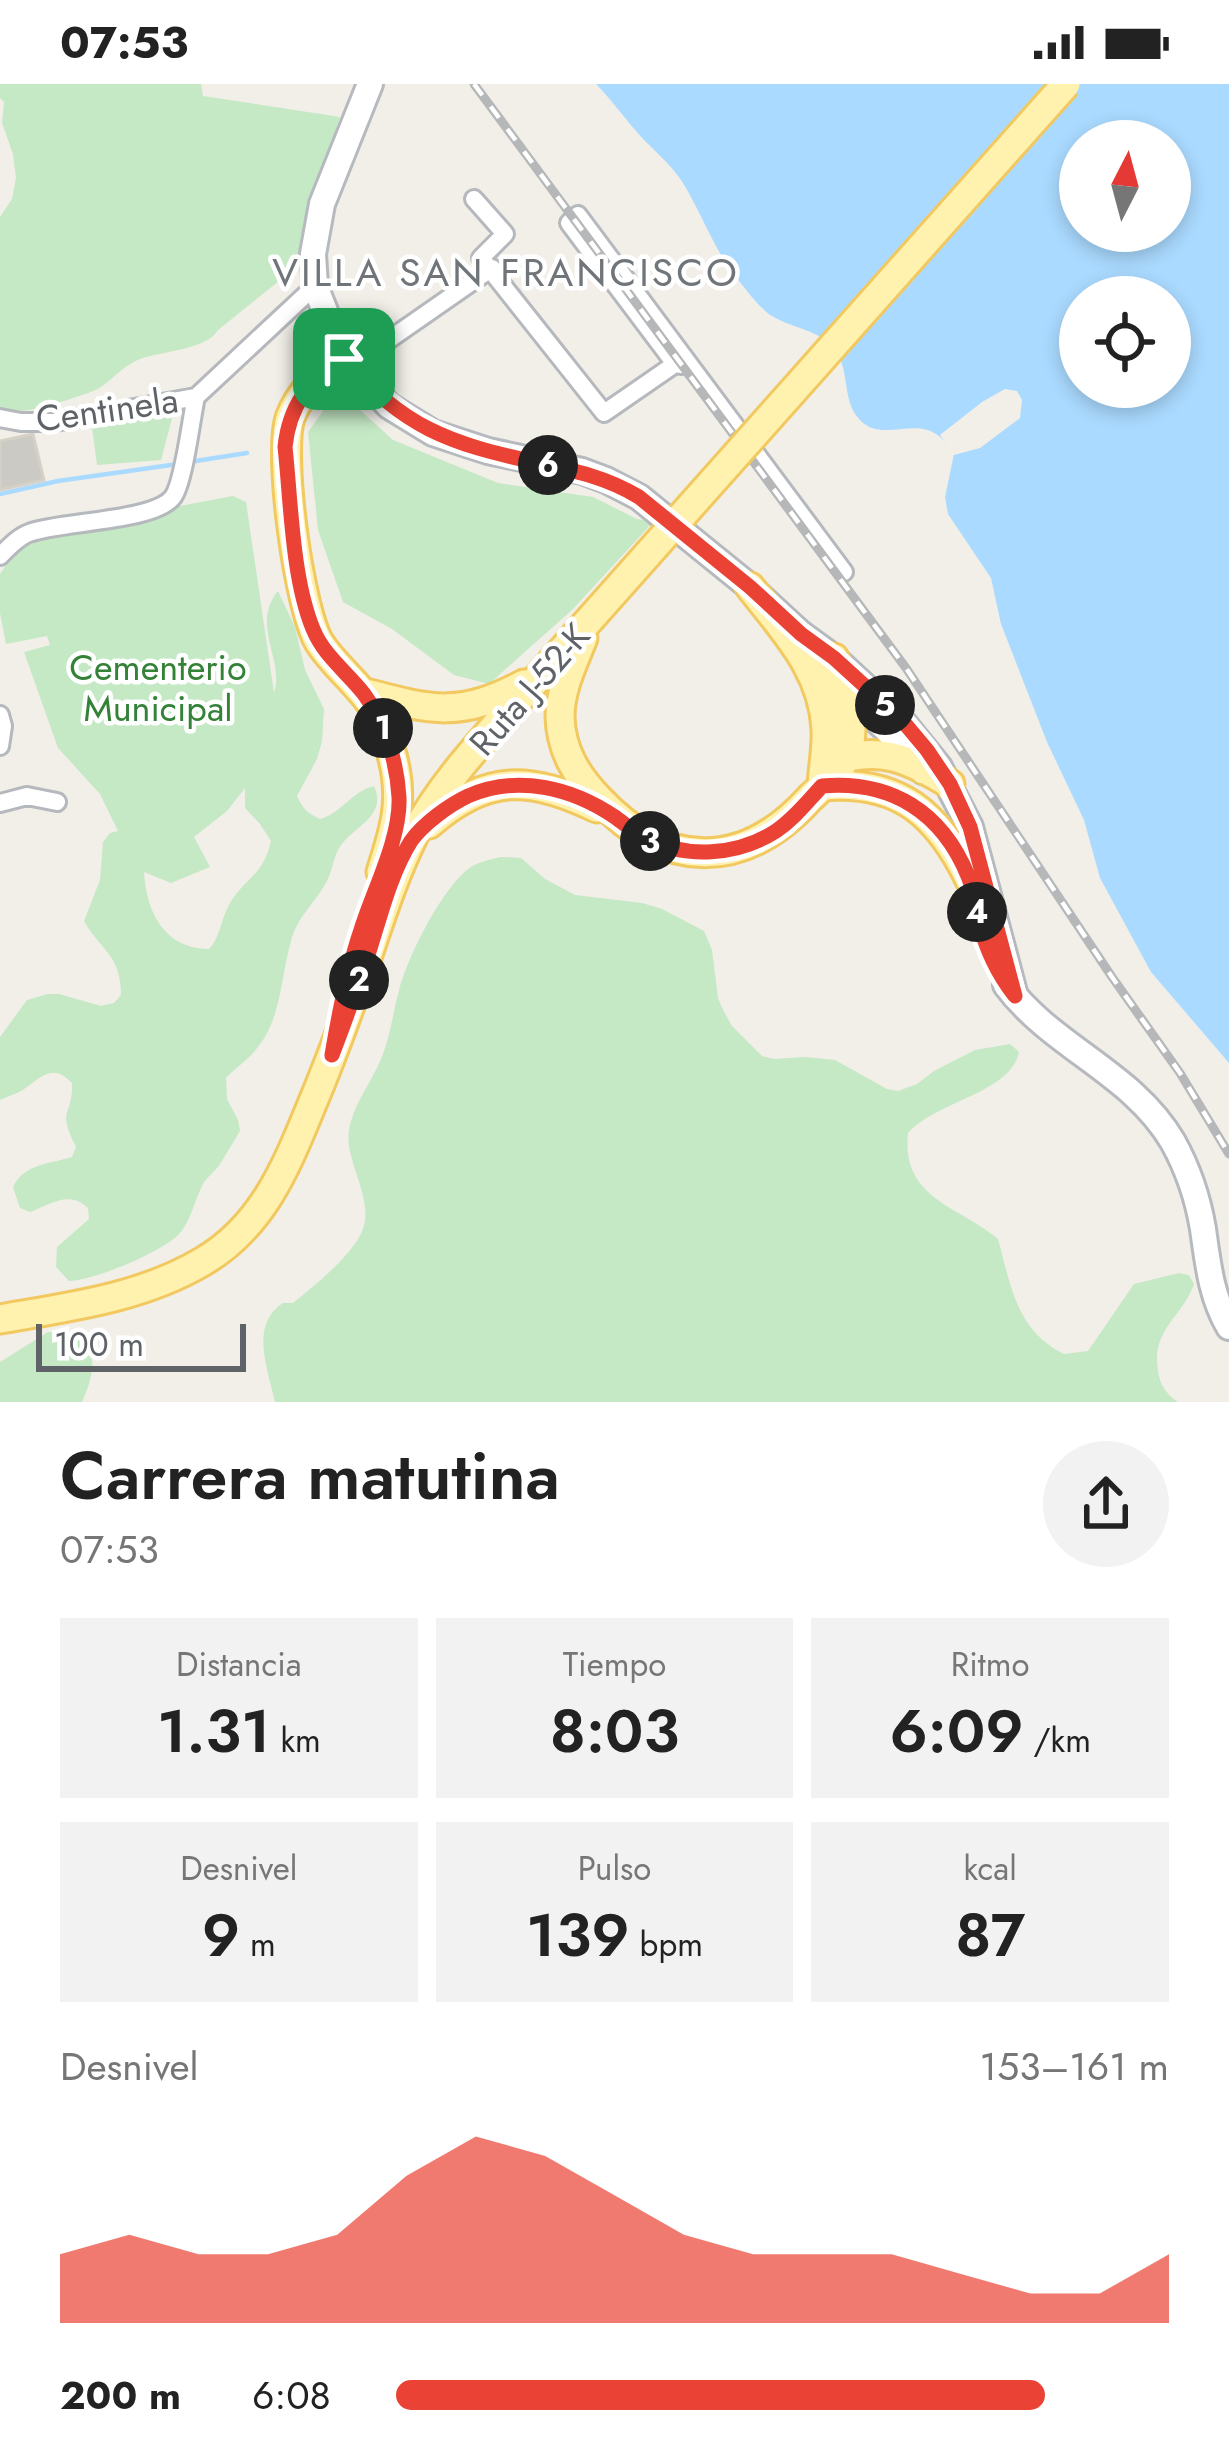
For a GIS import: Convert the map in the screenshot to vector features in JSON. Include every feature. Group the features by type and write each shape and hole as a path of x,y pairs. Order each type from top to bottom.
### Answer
{"main road":[{"name":"Ruta J-52-K","path":"0,1319 145,1288 220,1250 250,1222 274,1190 332,1055 391,886 412,839 444,787 1066,84"},
{"path":"332,1055 350,970 399,807 391,750 378,718 311,626 300,581 285,447 290,420 302,395 320,374 344,359"},
{"path":"750,587 812,672 825,717 830,769"},
{"path":"592,618 563,691 562,734 578,775 612,815"},
{"path":"412,839 466,797 507,785 563,791 612,815 634,832 694,852 726,850 772,833 798,812 830,769 850,715 849,697 834,658"},
{"path":"362,692 421,707 453,709 484,703 539,677"},
{"path":"830,769 860,754 888,755 919,765 950,784"},
{"path":"830,769 915,807 949,839 970,880"}],"street":[{"path":"370,84 322,204 313,254 315,286 344,359 389,406 433,433 625,488 834,658 914,734 950,784 978,850 1015,996"},
{"path":"474,199 505,234 481,258 604,413 681,363"},
{"path":"681,363 578,215 569,223 844,572"},
{"path":"344,359 377,348 492,268"},
{"name":"Centinela","path":"0,418 55,422 196,398 315,286"},
{"path":"0,556 28,533 167,503 178,488 196,398"},
{"path":"801,634 849,697 919,765 950,814 994,969 1015,996 1069,1046 1130,1090 1171,1139 1196,1199 1210,1279 1229,1327"},
{"path":"0,715 0,746"},
{"path":"0,803 27,796 57,802"}],"green space":[{"path":"0,84 201,84 203,96 340,117 306,221 299,265 204,342 140,359 101,387 74,398 26,411 0,407 0,217 12,199 16,178 2,123"},
{"path":"338,390 393,440 498,483 593,497 637,519 654,521 573,609 489,684 454,675 392,629 343,602 318,530 308,432"},
{"path":"176,403 161,460 97,465 91,419"},
{"name":"Cementerio Municipal","path":"233,496 246,502 274,693 267,617 278,591 324,709 317,759 297,796 320,819 366,789 374,786 377,797 372,815 342,843 326,882 297,926 270,1028 253,1053 226,1078 227,1099 240,1131 204,1183 185,1226 167,1244 140,1258 69,1281 56,1267 57,1247 89,1219 88,1208 67,1199 30,1212 20,1208 13,1187 30,1169 72,1157 76,1147 66,1119 72,1083 51,1073 0,1100 0,1037 27,1000 59,994 101,1006 114,1003 121,995 114,961 84,921 100,880 103,842 118,831 100,794 58,748 24,652 50,645 47,636 6,644 0,574 26,535","holes":["245,788 245,808 271,841 263,862 229,905 209,949 180,942 154,914 144,872 171,883 210,867 194,837 227,811"]},
{"path":"501,857 521,858 545,879 575,895 642,903 704,931 722,1008 732,1026 762,1056 835,1060 898,1091 975,1050 1010,1044 1019,1052 1002,1077 908,1133 914,1173 936,1198 998,1239 1025,1319 1035,1333 1064,1354 1088,1351 1134,1284 1189,1275 1194,1284 1163,1334 1157,1357 1162,1385 1178,1402 275,1402 265,1362 266,1323 283,1303 293,1303 332,1269 363,1229 365,1205 349,1130 383,1054 409,961 457,880 474,865"},
{"path":"48,1332 77,1338 90,1353 91,1374 82,1402 0,1402 0,1362"}],"water":[{"path":"596,84 1229,84 1229,1063 1151,972 1100,878 1084,820 1047,742 1001,624 991,578 948,514 945,497 954,454 927,430 877,429 859,419 836,351 822,338 772,316 757,303 727,265 677,174"}],"pier":[{"path":"1005,389 1017,391 1022,400 1020,418 980,448 954,455 940,435"}],"building":[{"path":"33,434 44,480 0,490 0,441"}],"waterway":[{"path":"189,462 247,453"},
{"path":"0,494 178,464"}],"railway":[{"path":"474,84 906,668 1180,1073 1229,1154"}],"district":[{"name":"VILLA SAN FRANCISCO","path":"506,272"}],"route":[{"path":"344,359 389,406 433,433 463,445 582,472 639,497 901,719 939,766 961,805 978,850 1015,996 994,969 970,880 949,839 927,816 886,792 854,785 822,786 785,824 757,841 694,852 648,840 612,815 563,791 507,785 466,797 412,839 332,1055 358,938 399,807 391,750 378,718 319,642 300,581 286,433 310,384 344,359"}]}
